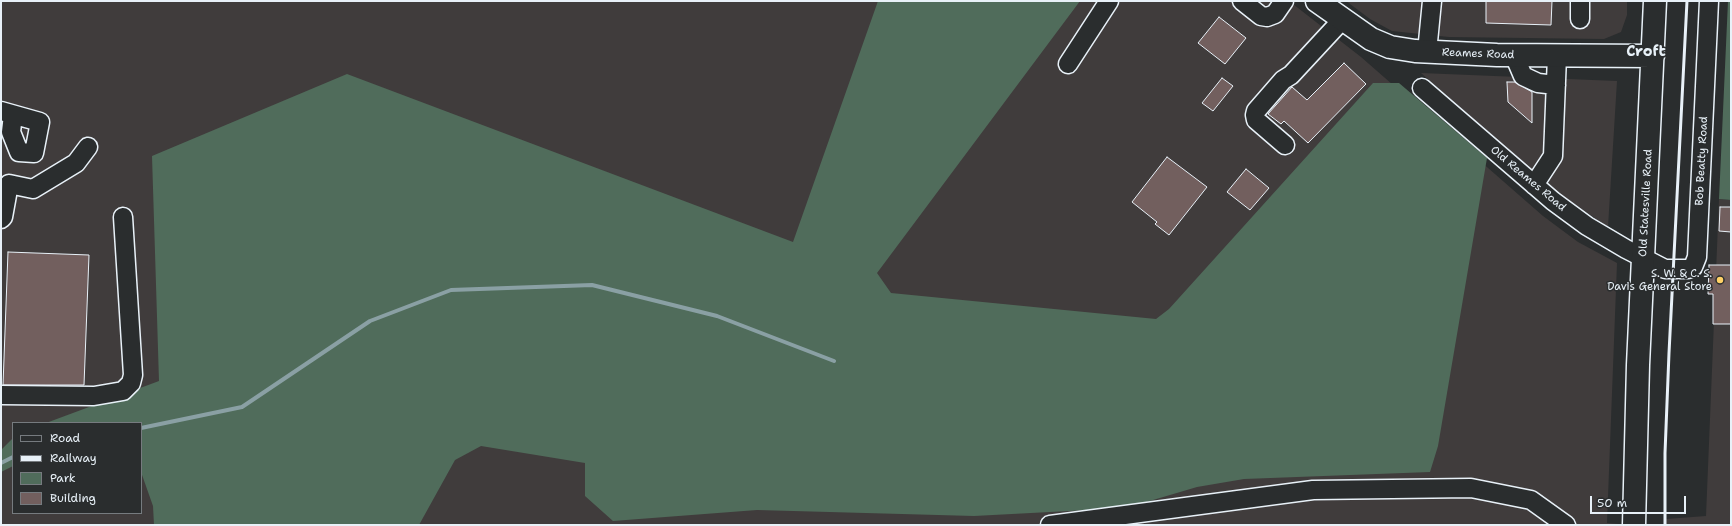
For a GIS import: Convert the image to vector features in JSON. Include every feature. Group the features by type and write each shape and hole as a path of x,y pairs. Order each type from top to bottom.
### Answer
{"main road":[{"name":"Reames Road","path":"1317,1 1371,39 1390,47 1427,52 1514,55 1653,56"},
{"name":"Old Statesville Road","path":"1634,525 1638,365 1655,1"}],"street":[{"path":"1068,64 1110,1"},
{"path":"1242,1 1261,16 1267,17 1275,14 1284,1"},
{"path":"1427,52 1432,1"},
{"path":"1580,1 1580,19"},
{"name":"Bob Beatty Road","path":"1644,258 1665,269 1688,269 1693,267 1696,262 1709,1"},
{"path":"1285,145 1256,120 1256,111 1283,80 1291,75 1342,20"},
{"path":"1514,55 1523,76 1538,84 1556,85"},
{"path":"1534,185 1553,156 1557,56"},
{"name":"Old Reames Road","path":"1422,88 1534,185 1588,226 1644,258"},
{"path":"1,219 3,217 9,184 33,189 76,163 88,147"},
{"path":"1,395 94,396 123,391 131,383 133,375 123,217"},
{"path":"1050,525 1313,490 1471,488 1531,500 1566,525"}],"shaded area":[{"path":"1,1 1289,1 1361,57 1543,216 1578,242 1617,263 1607,523 1619,525 1,525"},
{"path":"1346,1 1627,1 1627,15 1621,32 1604,39 1449,37 1392,31 1370,19"},
{"path":"1421,73 1617,81 1608,227 1557,192"},
{"path":"1719,199 1731,200 1731,525 1666,525 1666,519 1706,516"}],"green space":[{"path":"878,1 1080,1 877,273 891,293 1156,319 1169,309 1373,83 1399,83 1487,158 1438,446 1430,472 1244,479 1197,487 1126,508 974,516 757,510 613,521 585,496 585,463 481,446 455,460 419,525 154,525 153,506 142,475 142,422 49,422 159,381 152,156 347,74 793,242"},
{"path":"1728,1 1731,1 1731,200 1719,199"},
{"path":"12,439 12,466 1,472 1,450"}],"building":[{"path":"1486,1 1552,1 1551,25 1486,23"},
{"path":"1219,17 1246,38 1225,64 1198,43"},
{"path":"1344,63 1366,84 1308,143 1284,121 1281,124 1268,114 1292,87 1307,100"},
{"path":"1222,78 1233,86 1213,111 1202,103"},
{"path":"1507,82 1515,82 1532,92 1532,123 1508,102"},
{"path":"1167,157 1207,187 1169,235 1155,224 1157,222 1132,202"},
{"path":"1246,169 1269,188 1250,210 1227,192"},
{"path":"1720,207 1731,207 1731,232 1719,231"},
{"path":"8,252 89,255 84,385 3,385"},
{"path":"1709,265 1731,265 1731,324 1713,324 1713,294 1708,294"}],"waterway":[{"path":"142,428 242,407 370,321 451,290 592,285 717,316 834,361"},
{"path":"1,463 12,458"}],"railway":[{"path":"1665,525 1665,453 1669,353 1687,1"}],"place":[{"name":"S. W. & C. S. Davis General Store","path":"1720,280"}],"district":[{"name":"Croft","path":"1646,52"}]}
